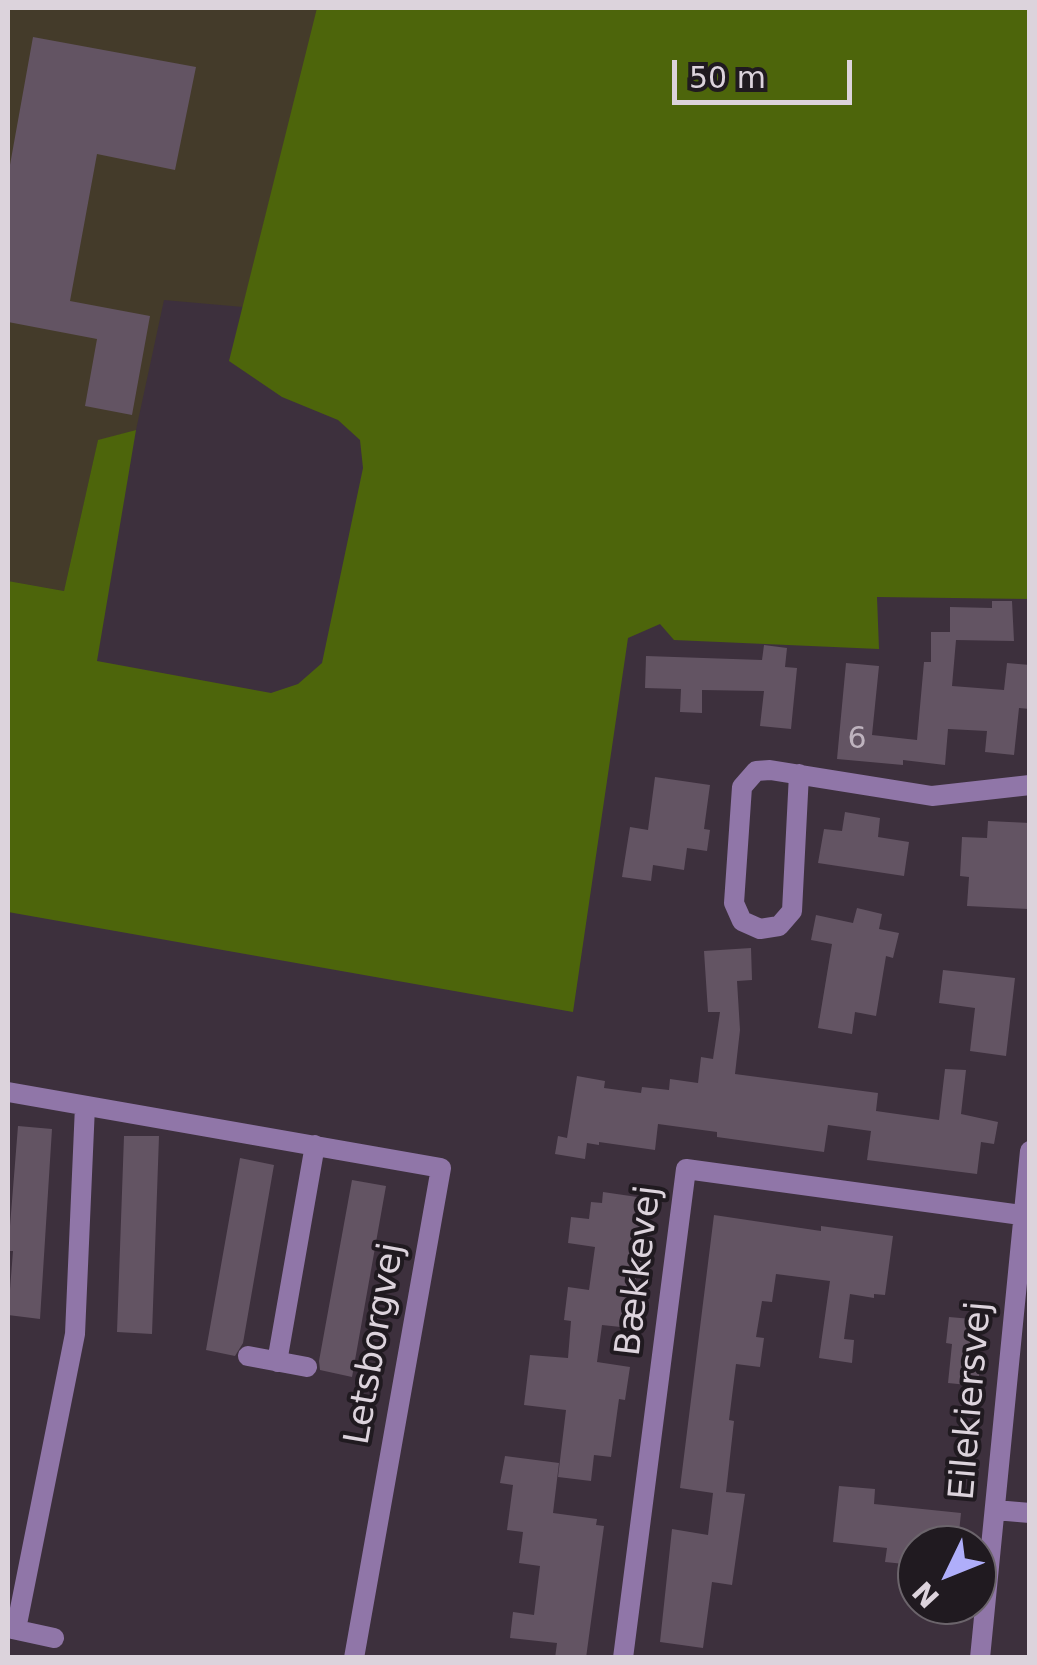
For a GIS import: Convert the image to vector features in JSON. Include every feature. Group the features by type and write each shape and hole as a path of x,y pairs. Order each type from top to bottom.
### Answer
{"street":[{"path":"800,774 792,911 779,926 760,930 742,921 734,903 742,788 750,775 763,770 800,774 932,796 1030,784"},
{"name":"Letsborgvej","path":"8,1092 441,1168 354,1658"},
{"path":"54,1638 12,1629 75,1334 86,1106"},
{"path":"278,1362 315,1146"},
{"name":"Eilekiersvej","path":"980,1658 1030,1151"},
{"name":"Bækkevej","path":"622,1658 686,1169 1021,1215"},
{"name":"Letsborgvej","path":"248,1356 306,1367"},
{"path":"995,1510 1030,1514"}],"shaded area":[{"path":"8,8 318,8 243,307 164,300 136,430 98,441 64,591 8,581"}],"green space":[{"path":"317,8 1029,8 1029,599 877,597 879,649 674,640 660,624 628,638 573,1012 8,912 8,581 64,591 98,440 136,430 97,661 271,693 298,684 322,663 363,468 360,440 338,420 282,397 229,361"}],"building":[{"path":"33,37 196,67 175,170 97,154 70,301 150,316 132,415 85,406 97,339 8,322 8,176"},
{"path":"992,601 1012,601 1014,641 956,640 952,686 1004,690 1007,663 1030,665 1030,709 1019,708 1014,755 985,752 987,731 948,729 945,765 837,759 846,663 879,666 872,735 917,740 924,662 931,662 931,632 950,632 950,607 992,608"},
{"path":"764,645 787,648 785,667 797,668 791,729 760,726 764,691 702,690 702,713 680,712 681,689 645,688 646,656 762,660"},
{"path":"655,777 710,785 704,829 710,830 707,851 687,848 684,870 653,865 651,881 622,877 630,827 648,830"},
{"path":"845,812 880,818 878,837 909,842 904,876 818,863 824,829 842,831"},
{"path":"988,821 1030,823 1028,909 967,906 969,877 960,876 962,837 987,838"},
{"path":"857,908 882,914 879,929 899,933 893,958 886,956 876,1016 855,1012 852,1034 818,1028 832,944 811,940 816,915 853,923"},
{"path":"751,948 752,980 737,981 740,1030 735,1074 878,1093 876,1111 939,1120 945,1069 966,1070 961,1114 998,1122 994,1144 981,1142 977,1174 867,1160 871,1131 828,1125 824,1152 717,1137 717,1132 658,1124 655,1150 599,1142 587,1143 585,1159 555,1154 558,1136 567,1138 577,1076 605,1081 604,1088 641,1093 642,1087 669,1090 670,1079 698,1083 701,1057 713,1059 720,1012 708,1012 704,951"},
{"path":"943,970 1015,978 1006,1056 970,1051 975,1008 939,1003"},
{"path":"18,1126 52,1129 40,1319 8,1315 13,1251 8,1251"},
{"path":"124,1136 159,1136 152,1334 117,1332"},
{"path":"240,1158 274,1165 243,1343 235,1356 206,1350"},
{"path":"352,1180 386,1186 352,1377 320,1370 319,1361"},
{"path":"603,1192 644,1198 639,1257 646,1258 643,1279 636,1278 630,1328 602,1325 597,1362 630,1367 625,1400 619,1399 611,1457 594,1455 591,1481 558,1477 566,1410 524,1405 530,1355 568,1358 571,1321 564,1320 568,1287 589,1290 595,1247 568,1243 571,1217 589,1219 591,1202 602,1203"},
{"path":"714,1215 821,1231 821,1226 893,1236 885,1295 874,1294 874,1298 850,1294 844,1339 854,1340 852,1363 819,1358 830,1281 776,1274 772,1302 762,1301 756,1337 764,1338 760,1367 736,1364 729,1420 734,1421 726,1492 745,1494 732,1585 712,1582 703,1648 660,1642 672,1529 708,1535 713,1493 680,1488"},
{"path":"949,1317 972,1319 970,1343 982,1344 978,1386 948,1383 952,1344 946,1343"},
{"path":"505,1456 559,1463 553,1513 597,1519 596,1525 604,1526 586,1658 555,1658 557,1643 510,1638 513,1612 534,1615 540,1566 519,1563 523,1532 507,1530 513,1485 500,1483"},
{"path":"839,1486 875,1489 874,1504 961,1513 960,1525 897,1525 897,1563 885,1562 887,1548 833,1542"}]}
